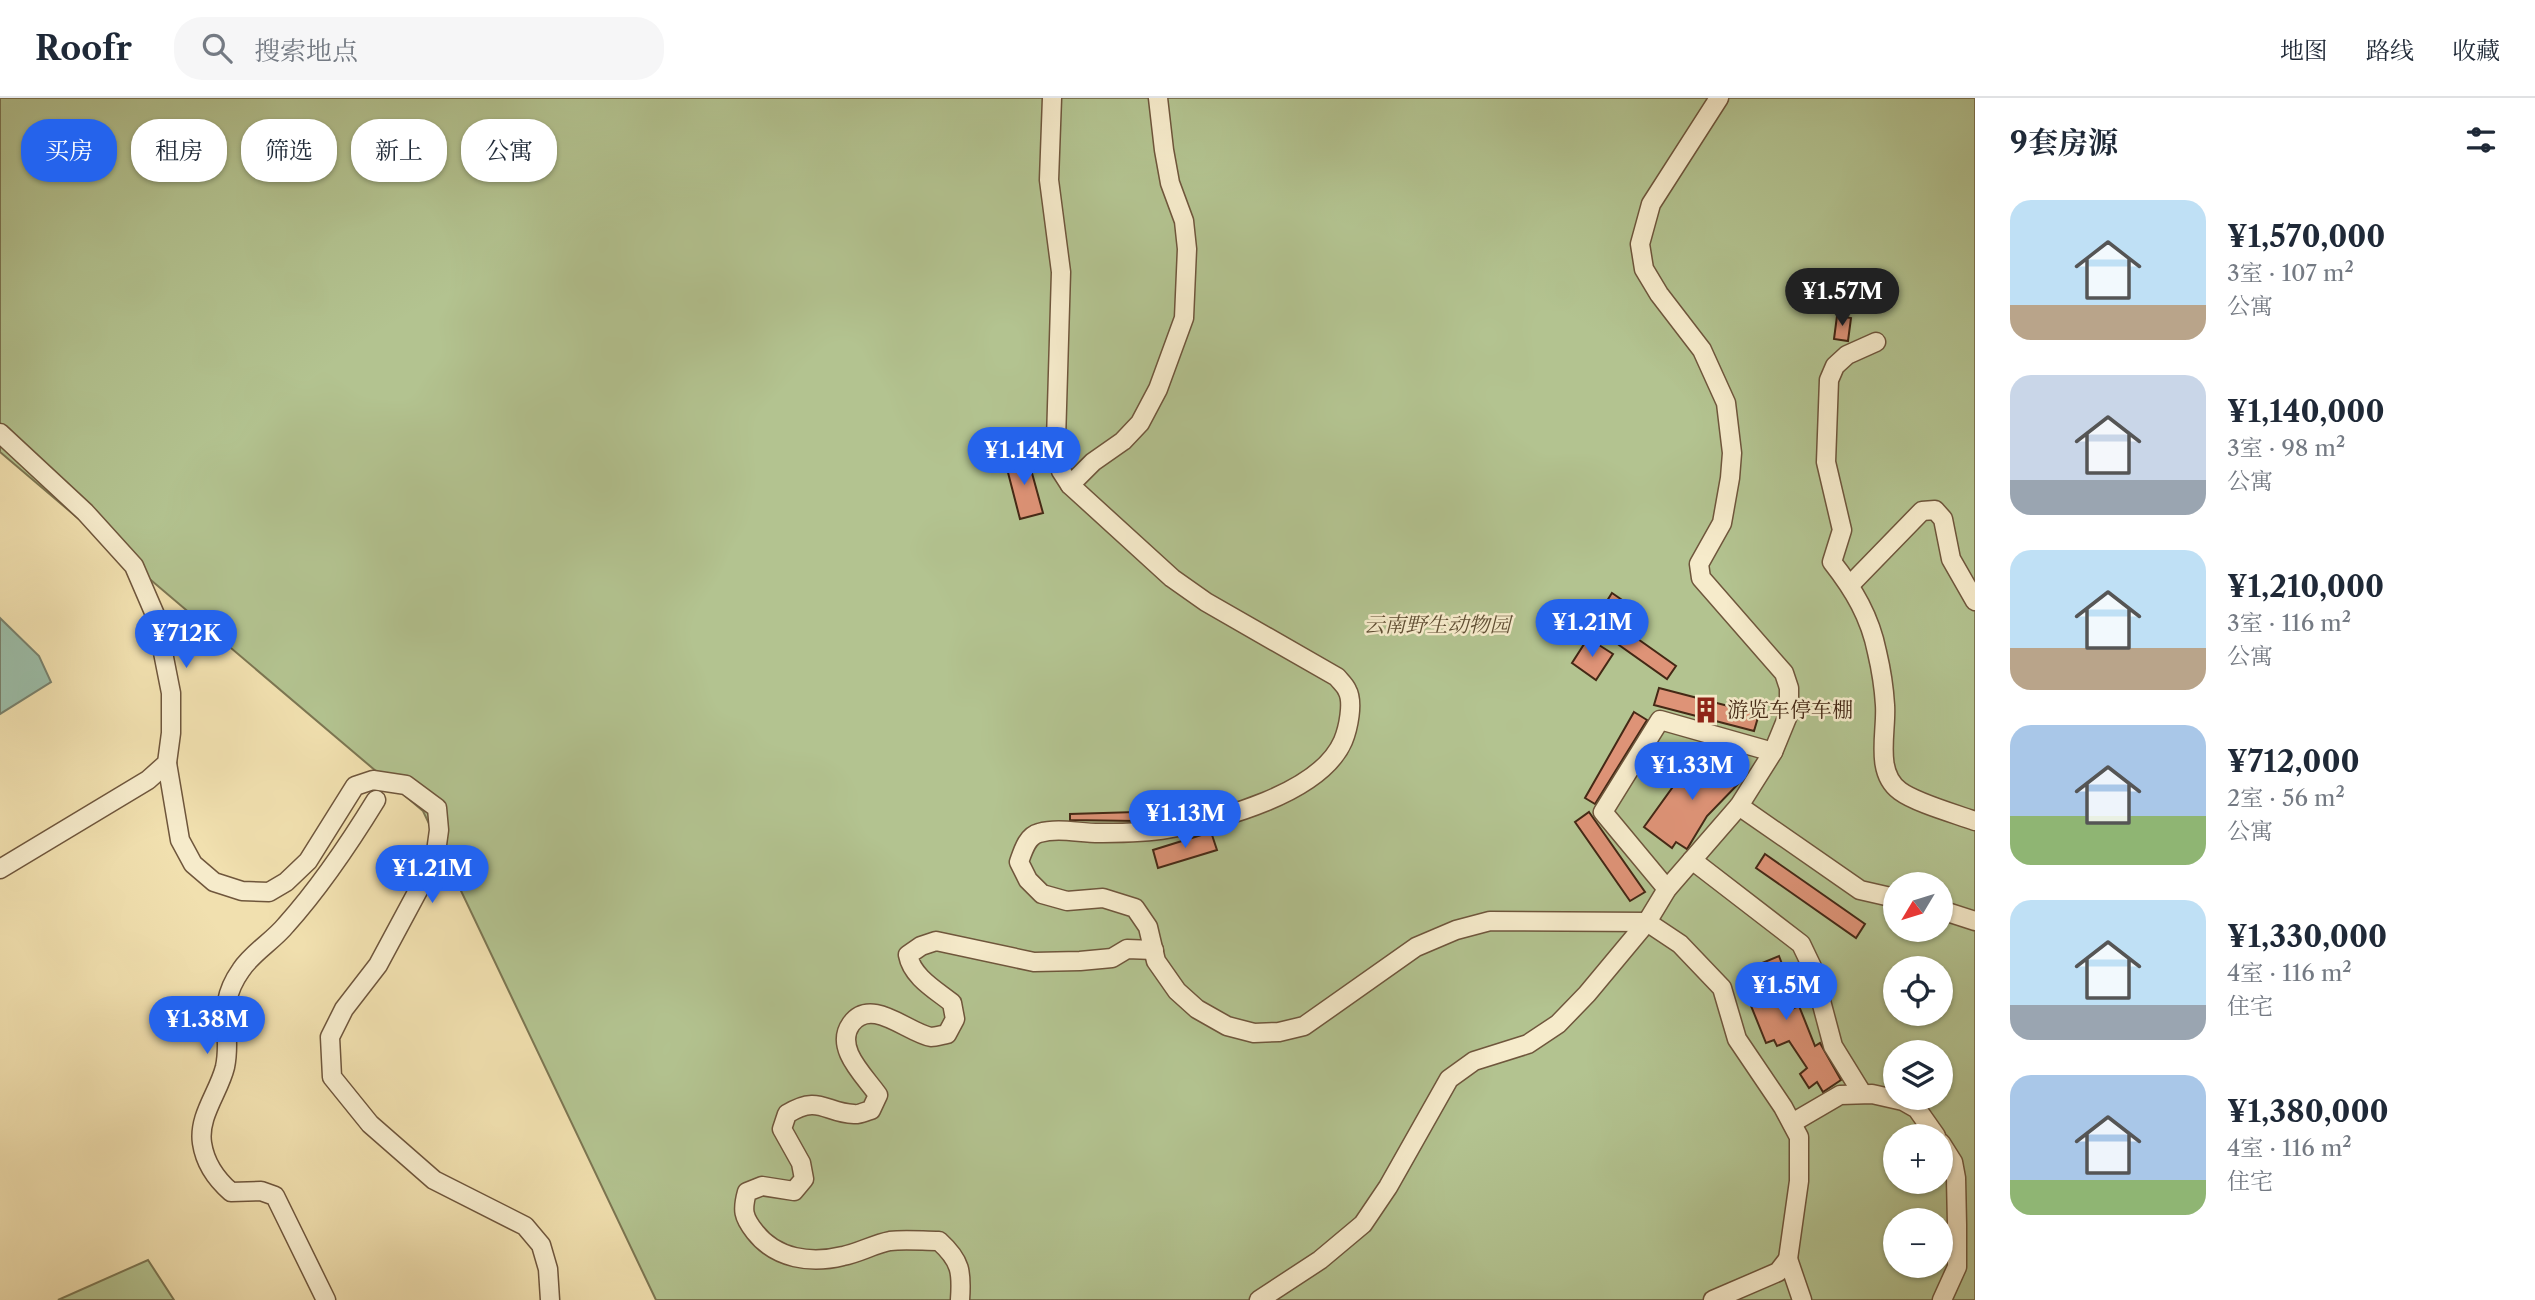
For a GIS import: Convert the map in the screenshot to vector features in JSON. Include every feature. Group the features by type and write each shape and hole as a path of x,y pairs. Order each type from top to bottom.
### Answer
{"street":[{"path":"1052,98 1049,180 1061,272 1056,440 1061,471 1070,485 1172,578 1206,603 1337,677 1349,692 1347,733 1338,753 1315,774 1277,796 1215,818 1165,830 1100,833 1059,830 1036,833 1025,844 1019,862 1028,880 1042,894 1067,901 1103,898 1135,908 1148,927 1156,961 1177,991 1197,1009 1227,1026 1254,1033 1279,1032 1304,1026 1416,947 1457,930 1490,921 1647,922 1681,944 1722,988 1737,1039 1799,1137 1799,1181 1787,1259 1778,1272 1713,1300"},
{"path":"1070,485 1093,462 1123,441 1140,423 1158,389 1184,318 1187,250 1184,221 1170,183 1158,98"},
{"path":"1259,1300 1320,1260 1363,1224 1388,1187 1449,1079 1474,1061 1528,1044 1558,1024 1587,994 1647,922 1667,889 1739,806 1773,752 1789,713 1789,688 1784,673 1701,578 1699,564 1723,523 1730,478 1732,453 1726,403 1703,350 1658,294 1644,269 1640,244 1651,204 1719,98"},
{"path":"1877,342 1847,355 1835,366 1829,380 1826,462 1842,530 1832,562 1850,585 1866,613 1877,652 1885,707 1883,746 1888,778 1900,791 1975,821"},
{"path":"0,433 85,512 134,566 156,617 171,692 171,733 167,763 180,839 193,864 214,882 242,891 269,892 286,882 308,861 355,786 373,780 406,785 438,808 439,830 435,859 378,965 344,1009 330,1037 332,1077 370,1125 434,1180 525,1226 541,1245 548,1269 550,1300"},
{"path":"1850,585 1922,511 1935,510 1943,519 1951,559 1975,601"},
{"path":"1667,889 1603,812 1660,720 1773,752"},
{"path":"0,869 148,780 167,763"},
{"path":"326,1300 275,1196 261,1191 231,1192 219,1182 206,1157 202,1126 225,1069 225,1012 228,997 241,969 284,928 316,891 376,800"},
{"path":"1739,806 1860,890 1883,895"},
{"path":"1692,860 1801,944 1812,968 1833,1046 1862,1093"},
{"path":"1953,914 1975,921"},
{"path":"960,1300 960,1266 951,1252 939,1241 891,1241 842,1257 803,1260 777,1251 764,1243 749,1224 743,1208 747,1192 762,1186 794,1191 804,1180 801,1163 782,1129 787,1114 801,1105 819,1105 855,1115 871,1110 878,1095 847,1052 845,1035 853,1021 867,1014 882,1015 931,1037 947,1034 955,1019 952,1003 917,975 909,965 908,955 921,946 936,941 1034,962 1112,958 1127,949 1154,950"},
{"path":"1791,1123 1840,1095 1862,1093 1903,1101 1917,1109 1928,1124"},
{"path":"1942,1300 1957,1267 1956,1178 1953,1162"},
{"path":"1787,1259 1802,1300"}],"green space":[{"name":"云南野生动物园","path":"0,98 1975,98 1975,1300 656,1300 423,811 0,452"},
{"path":"148,1260 174,1300 58,1300"}],"shaded area":[{"path":"0,618 39,656 51,682 0,714"}],"building":[{"path":"1837,316 1851,318 1848,341 1834,339"},
{"path":"1027,455 1043,513 1020,519 1005,461"},
{"path":"1612,593 1641,613 1628,632 1600,612"},
{"path":"1628,632 1676,666 1667,679 1619,645"},
{"path":"1588,638 1613,654 1596,680 1572,663"},
{"name":"游览车停车棚","path":"1659,688 1759,714 1754,731 1654,705"},
{"path":"1634,712 1647,720 1595,804 1585,798"},
{"path":"1707,751 1741,781 1707,816 1687,849 1676,842 1672,848 1644,827 1675,784"},
{"path":"1136,812 1136,821 1070,820 1070,814"},
{"path":"1589,812 1645,892 1630,901 1575,822"},
{"path":"1211,832 1217,850 1158,868 1153,850"},
{"path":"1765,854 1865,924 1856,938 1756,868"},
{"path":"1779,956 1788,980 1782,983 1792,1009 1799,1006 1815,1046 1820,1043 1841,1080 1823,1092 1817,1082 1809,1088 1800,1074 1807,1068 1789,1041 1777,1046 1774,1040 1766,1043 1741,981 1749,978 1745,970"}],"place":[{"name":"游览车停车棚","path":"1706,710"}]}
